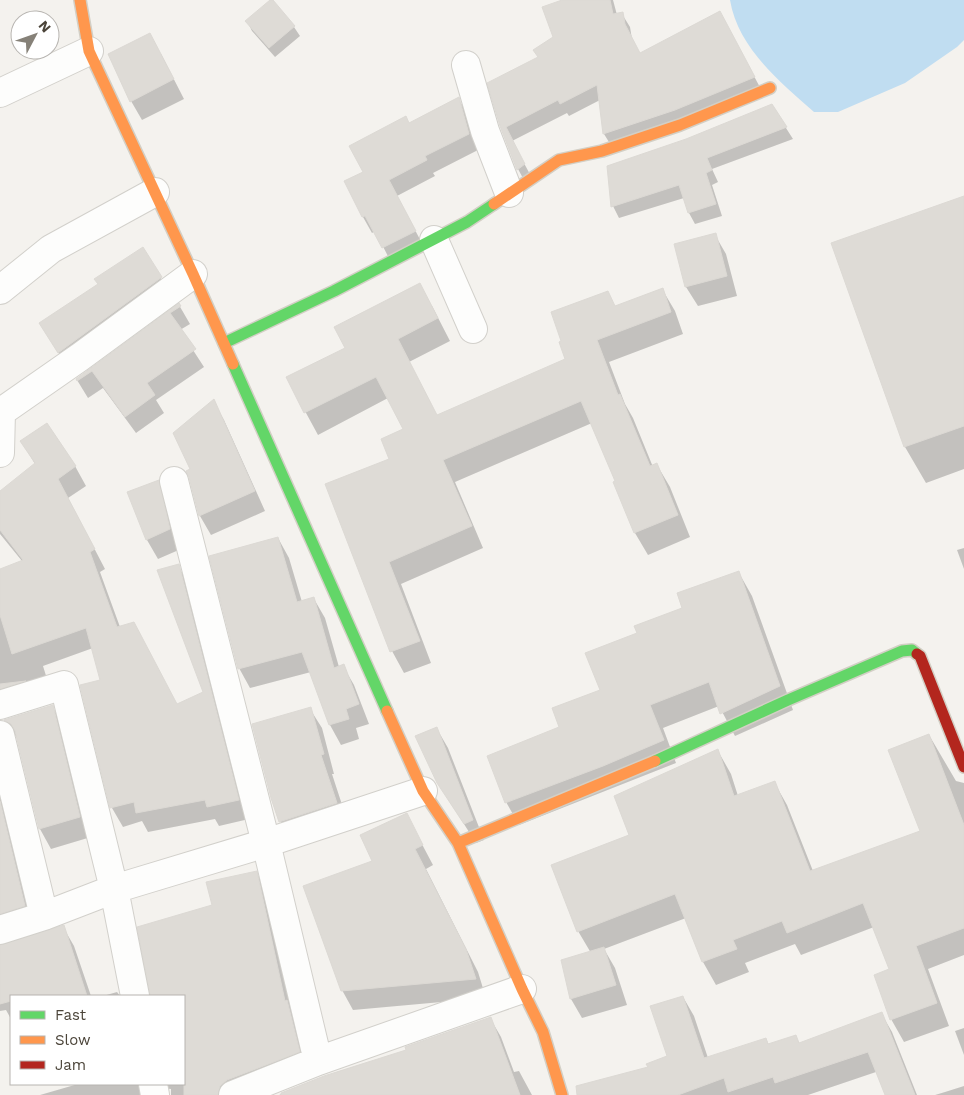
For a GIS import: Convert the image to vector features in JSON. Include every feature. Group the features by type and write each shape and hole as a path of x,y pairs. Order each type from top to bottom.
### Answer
{"street":[{"path":"80,0 89,51 194,274 423,791 458,843 522,989 543,1032 562,1095"},
{"path":"0,93 89,51"},
{"path":"466,64 485,131 510,193"},
{"path":"224,344 334,291 467,222 559,160 602,151 680,125 770,88"},
{"path":"0,290 51,249 155,192"},
{"path":"434,240 473,328"},
{"path":"0,453 1,412 194,274"},
{"path":"174,480 266,843 318,1061"},
{"path":"458,843 642,767 788,700 902,651 912,650 920,656 964,767"},
{"path":"0,705 64,685 114,889 135,995"},
{"path":"0,735 44,916"},
{"path":"0,930 44,916 114,889 266,843 423,791"},
{"path":"233,1095 318,1061 522,989"}],"water":[{"path":"730,0 964,0 964,40 957,47 905,83 838,112 814,112 762,63 751,49 742,34"}],"building":[{"path":"270,0 273,0 295,26 269,48 245,21"},
{"path":"562,0 610,0 613,14 623,12 625,24 640,53 720,11 755,77 675,110 603,134 597,85 560,104 558,100 506,127 525,164 517,170 500,126 487,83 538,57 533,50 553,37 542,7"},
{"path":"150,33 174,79 130,102 108,54"},
{"path":"459,97 469,134 425,156 427,160 389,180 416,231 382,248 365,216 362,217 344,181 363,172 349,146 406,116 409,123"},
{"path":"772,104 787,127 707,158 712,170 706,173 716,204 688,213 679,185 611,207 607,166 686,139"},
{"path":"964,196 964,426 904,447 831,243"},
{"path":"716,233 727,276 685,287 674,244"},
{"path":"143,247 162,277 58,353 39,323 98,284 94,279"},
{"path":"420,283 438,318 398,339 437,415 565,359 551,312 608,291 615,306 663,288 671,312 597,340 618,395 620,394 650,466 657,463 678,515 634,533 613,482 615,481 581,401 443,460 472,526 389,562 420,641 390,652 325,484 389,459 381,439 403,429 376,377 304,413 286,377 345,348 334,327"},
{"path":"179,303 181,306 170,313 196,349 147,383 155,395 125,417 92,371 77,381 76,379"},
{"path":"214,399 255,491 199,516 186,471 190,469 173,433"},
{"path":"47,423 76,466 58,479 95,549 90,552 117,627 134,622 177,704 203,692 157,570 179,564 239,800 207,807 205,800 136,813 134,802 110,808 80,685 100,680 86,628 12,654 0,615 0,569 23,560 0,530 0,491 35,463 20,441"},
{"path":"159,480 170,529 146,540 127,492"},
{"path":"278,537 297,602 314,597 334,668 344,664 359,704 346,709 349,719 329,725 302,652 238,669 209,556"},
{"path":"739,571 780,686 720,714 709,682 650,705 664,740 603,766 505,803 487,756 559,727 552,708 600,690 585,653 637,633 634,626 682,608 677,593"},
{"path":"26,681 0,689 0,684"},
{"path":"53,705 80,817 39,829 15,731 11,724 4,720"},
{"path":"311,707 324,754 321,755 337,803 279,822 252,724"},
{"path":"437,727 473,820 464,824 437,783 415,736"},
{"path":"929,734 964,825 964,928 916,946 937,1003 890,1020 874,975 889,969 863,903 787,933 782,921 733,940 737,949 702,962 675,894 577,932 551,865 629,835 614,796 718,749 734,796 775,781 810,871 920,831 888,750"},
{"path":"0,801 25,906 0,914"},
{"path":"407,813 423,845 415,849 466,949 476,979 341,991 303,886 372,861 360,835"},
{"path":"257,871 285,1001 287,1000 300,1052 227,1080 220,1086 218,1095 184,1095 185,995 150,995 137,927 212,905 206,882"},
{"path":"64,925 87,995 10,995 10,1001 0,1004 0,945"},
{"path":"604,947 616,985 570,999 561,960"},
{"path":"683,996 704,1058 766,1038 768,1044 796,1035 799,1043 882,1012 915,1095 885,1095 868,1052 775,1083 773,1077 728,1092 724,1078 678,1095 577,1095 576,1086 648,1067 646,1064 667,1056 650,1006"},
{"path":"491,1017 520,1095 281,1095 281,1093 324,1076 406,1050 405,1047"}],"traffic: fast":[{"path":"224,343 334,291 467,222 494,204"},
{"path":"233,364 387,711"},
{"path":"655,761 788,700 902,651 912,650 917,654"}],"traffic: slow":[{"path":"80,0 89,51 233,364"},
{"path":"494,204 559,160 602,151 680,125 770,88"},
{"path":"387,711 423,791 458,843 522,989 543,1032 562,1095"},
{"path":"458,843 655,761"}],"traffic: jam":[{"path":"917,654 920,656 964,767"}]}
